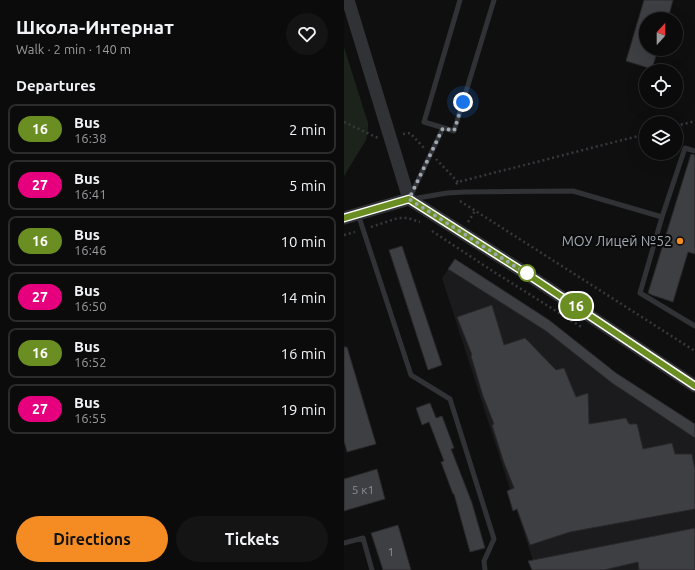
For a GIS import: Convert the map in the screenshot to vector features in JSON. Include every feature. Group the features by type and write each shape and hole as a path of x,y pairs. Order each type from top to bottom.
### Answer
{"street":[{"path":"348,0 409,199 530,276 695,386"},
{"path":"344,218 409,199"}],"lane":[{"path":"460,0 424,122 454,131 494,0"},
{"path":"409,199 443,128"},
{"path":"695,151 685,148 662,217 640,293 695,326"},
{"path":"409,199 465,192 573,191 662,217"},
{"path":"358,213 411,375 450,399 494,539 484,561 485,570"},
{"path":"344,544 363,538 372,570"}],"path":[{"path":"683,124 695,121"},
{"path":"639,136 458,182 448,193 695,351"},
{"path":"344,235 398,218 408,218 420,222 425,226"},
{"path":"430,230 588,331"}],"shaded area":[{"path":"344,47 368,123 368,129 366,140 344,176"},
{"path":"455,259 549,320 616,373 695,424 695,570 536,570 442,278"}],"building":[{"path":"644,0 673,0 670,12 640,12"},
{"path":"639,17 639,56 656,56 654,64 639,65 626,61"},
{"name":"МОУ Лицей №52","path":"691,154 695,155 695,254 688,252 673,302 648,293"},
{"path":"402,246 442,365 428,370 389,250"},
{"path":"455,259 549,320 616,373 695,424 695,438 612,383 546,331 448,269"},
{"path":"492,305 504,345 525,338 556,370 564,368 576,397 588,393 589,424 626,418 629,424 637,424 643,449 672,443 675,454 692,454 695,470 695,509 570,532 530,545 517,509 513,511 507,491 514,488 492,425 494,424 483,396 471,356 472,355 457,317"},
{"path":"344,347 347,347 376,444 347,452 344,441"},
{"path":"430,403 436,418 442,416 454,448 451,449 472,503 485,548 470,552 454,494 441,462 444,461 429,422 422,425 416,408"},
{"path":"377,469 385,499 344,511 344,479"},
{"path":"398,525 411,570 383,570 371,533"},
{"path":"695,528 695,570 639,570 638,562 604,570 532,570 528,561"}],"bus line":[{"name":"16","path":"344,218 409,199 530,276 695,386"}],"place":[{"name":"МОУ Лицей №52","path":"680,241"}],"route":[{"path":"463,102 454,131 443,128 409,199 530,276 527,273"}]}
